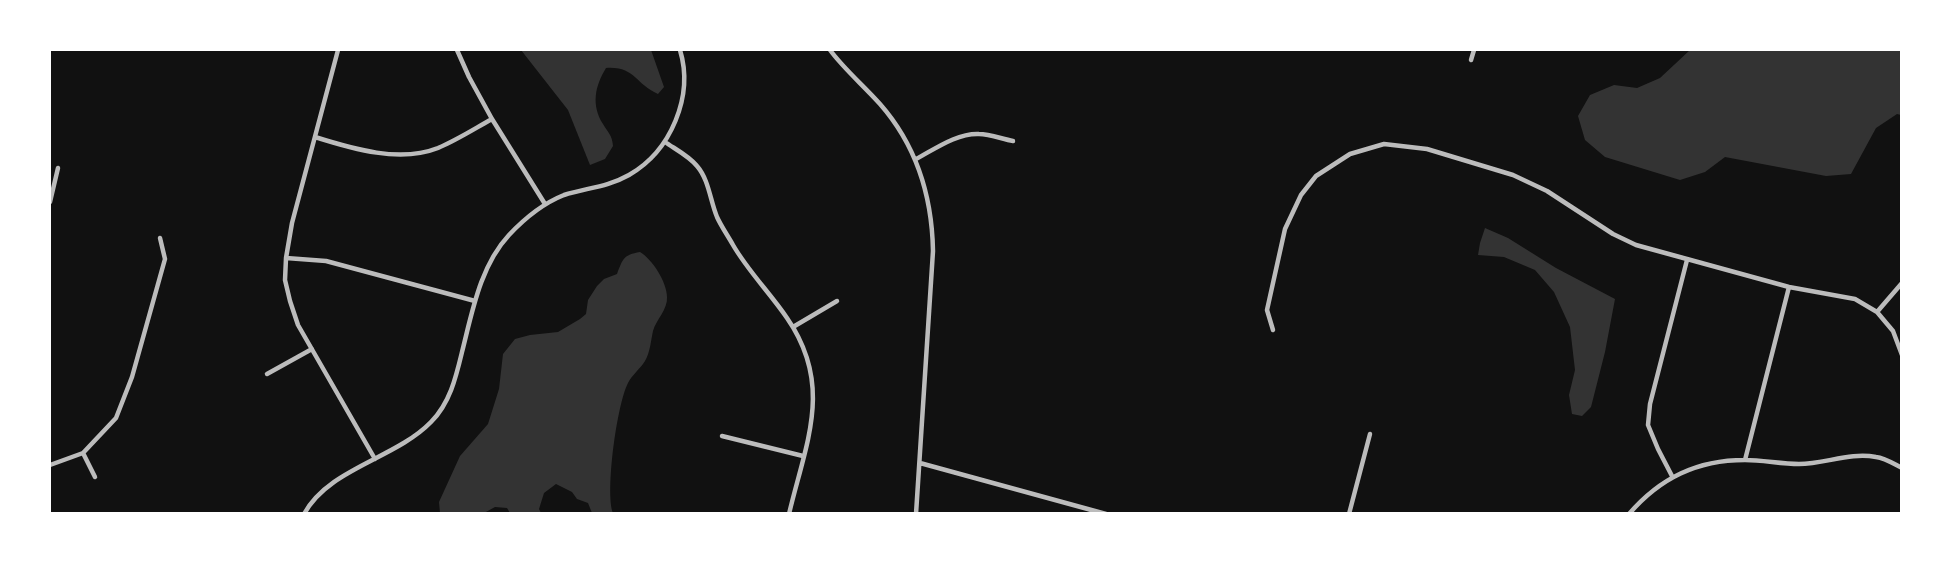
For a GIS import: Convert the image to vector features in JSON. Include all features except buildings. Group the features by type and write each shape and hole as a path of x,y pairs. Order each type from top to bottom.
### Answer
{"street":[{"path":"338,50 292,223 285,279 298,325 375,459"},
{"path":"457,50 492,119 545,204"},
{"path":"303,513 326,487 410,441 432,420 447,400 456,378 476,301 496,253 509,235 545,204 565,195 603,186 628,175 646,162 665,142 678,114 683,93 680,50"},
{"path":"830,50 899,128 916,159 928,201 933,240 916,513"},
{"path":"1471,60 1474,50"},
{"path":"315,137 363,150 404,155 438,148 492,119"},
{"path":"916,159 945,143 966,135 980,134 1013,141"},
{"path":"665,142 698,167 708,186 717,218 737,252 793,327 807,355 814,394 811,428 789,513"},
{"path":"1273,330 1267,310 1285,229 1301,195 1316,176 1350,154 1384,144 1427,149 1513,175 1547,191 1613,234 1628,241 1687,260 1789,287 1855,299 1877,312 1893,331 1902,355"},
{"path":"50,202 58,168"},
{"path":"50,465 83,453 116,418 132,377 165,259 160,238"},
{"path":"286,258 326,261 476,301"},
{"path":"1672,476 1648,425 1650,404 1687,260"},
{"path":"1877,312 1902,283"},
{"path":"1745,460 1789,287"},
{"path":"793,327 837,301"},
{"path":"267,374 312,350"},
{"path":"1349,513 1370,434"},
{"path":"723,436 803,456"},
{"path":"83,453 95,477"},
{"path":"1629,513 1643,497 1672,476 1715,462 1745,460 1801,464 1846,457 1878,457 1902,468"},
{"path":"920,463 1106,513"}],"shaded area":[{"path":"521,50 651,50 664,87 658,94 623,70 606,68 597,89 596,103 599,117 611,136 613,146 605,159 590,165 568,110"},
{"path":"1690,50 1901,50 1901,115 1897,114 1876,128 1851,174 1826,176 1725,157 1705,172 1680,180 1605,157 1585,140 1578,116 1590,95 1614,85 1637,88 1660,78"},
{"path":"1485,228 1508,238 1556,268 1615,299 1591,407 1582,416 1572,414 1569,395 1575,370 1570,327 1554,292 1535,270 1504,257 1478,255"},
{"path":"640,252 662,278 667,301 653,331 647,358 628,383 620,409 611,468 610,487 613,513 592,513 588,503 577,499 572,492 556,484 544,493 539,509 541,513 510,513 507,508 495,507 484,513 440,513 439,502 460,456 488,424 499,389 503,354 515,339 558,332 580,319 586,314 588,300 597,286 604,279 617,274 622,261 627,256"}]}
